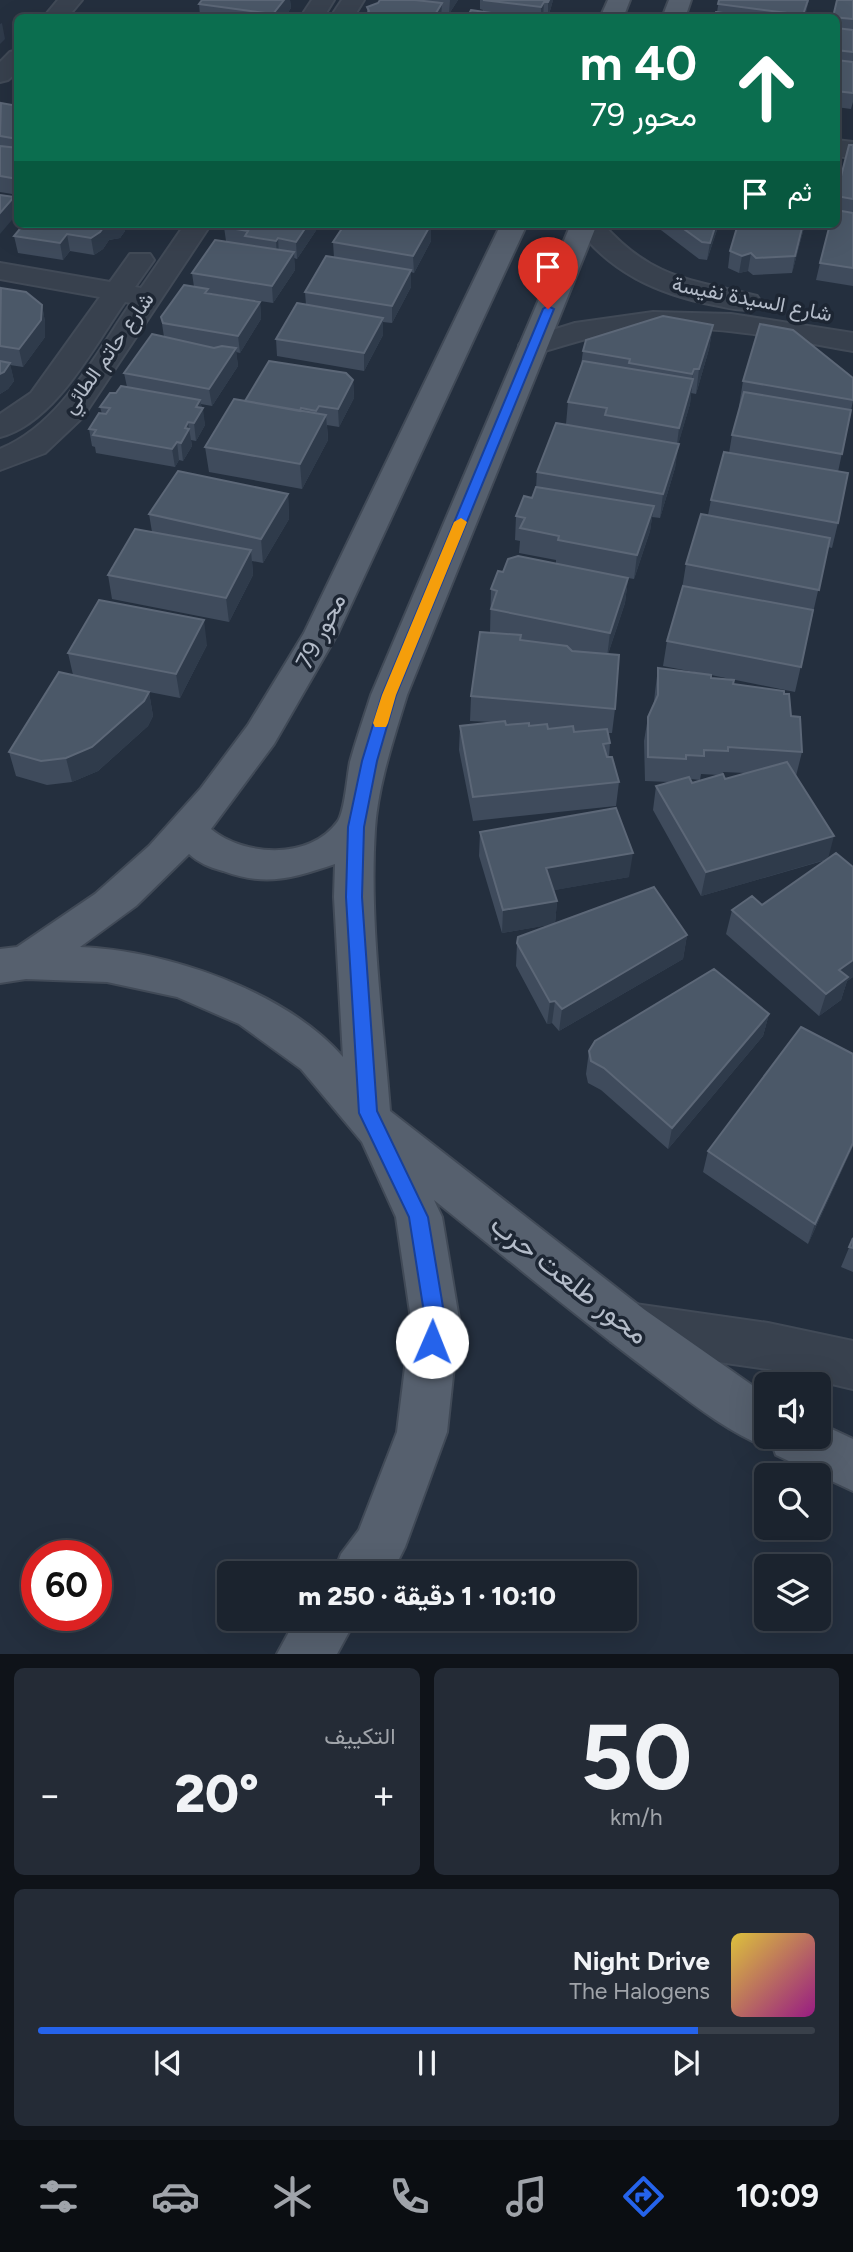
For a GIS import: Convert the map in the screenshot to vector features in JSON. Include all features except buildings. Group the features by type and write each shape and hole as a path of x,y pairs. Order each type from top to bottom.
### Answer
{"main road":[{"name":"محور 79","path":"13,964 133,885 187,830 245,761 290,692 321,633 512,228"},
{"path":"373,1121 354,897 356,827 369,761 389,695 584,228"},
{"path":"187,830 212,852 249,865 290,864 328,851 356,827"},
{"path":"13,964 107,965 170,979 254,1012 316,1056 373,1121 419,1217 435,1319 422,1432 379,1547 369,1561"},
{"name":"محور طلعت حرب","path":"373,1121 628,1326 754,1415"},
{"path":"818,1449 853,1466"},
{"path":"304,1654 320,1631"}],"street":[{"path":"58,14 71,0"},
{"path":"0,75 14,61"},
{"name":"شارع حاتم الطائي","path":"0,460 34,446 72,410 164,228"},
{"name":"شارع حاتم الطائي","path":"0,428 42,399 194,228"},
{"name":"شارع السيدة نفيسة","path":"590,228 607,247 642,273 696,293 729,311 821,336 853,341"},
{"path":"0,271 133,294"},
{"name":"شارع السيدة نفيسة","path":"534,345 591,326 729,311 853,318"},
{"path":"821,336 853,354"},
{"path":"628,1326 768,1346 853,1365"}],"slow traffic":[{"path":"381,723 389,695 461,522"}],"route":[{"path":"432,1342 435,1319 419,1217 368,1113 354,897 356,827 369,761 389,695 548,309"}]}
